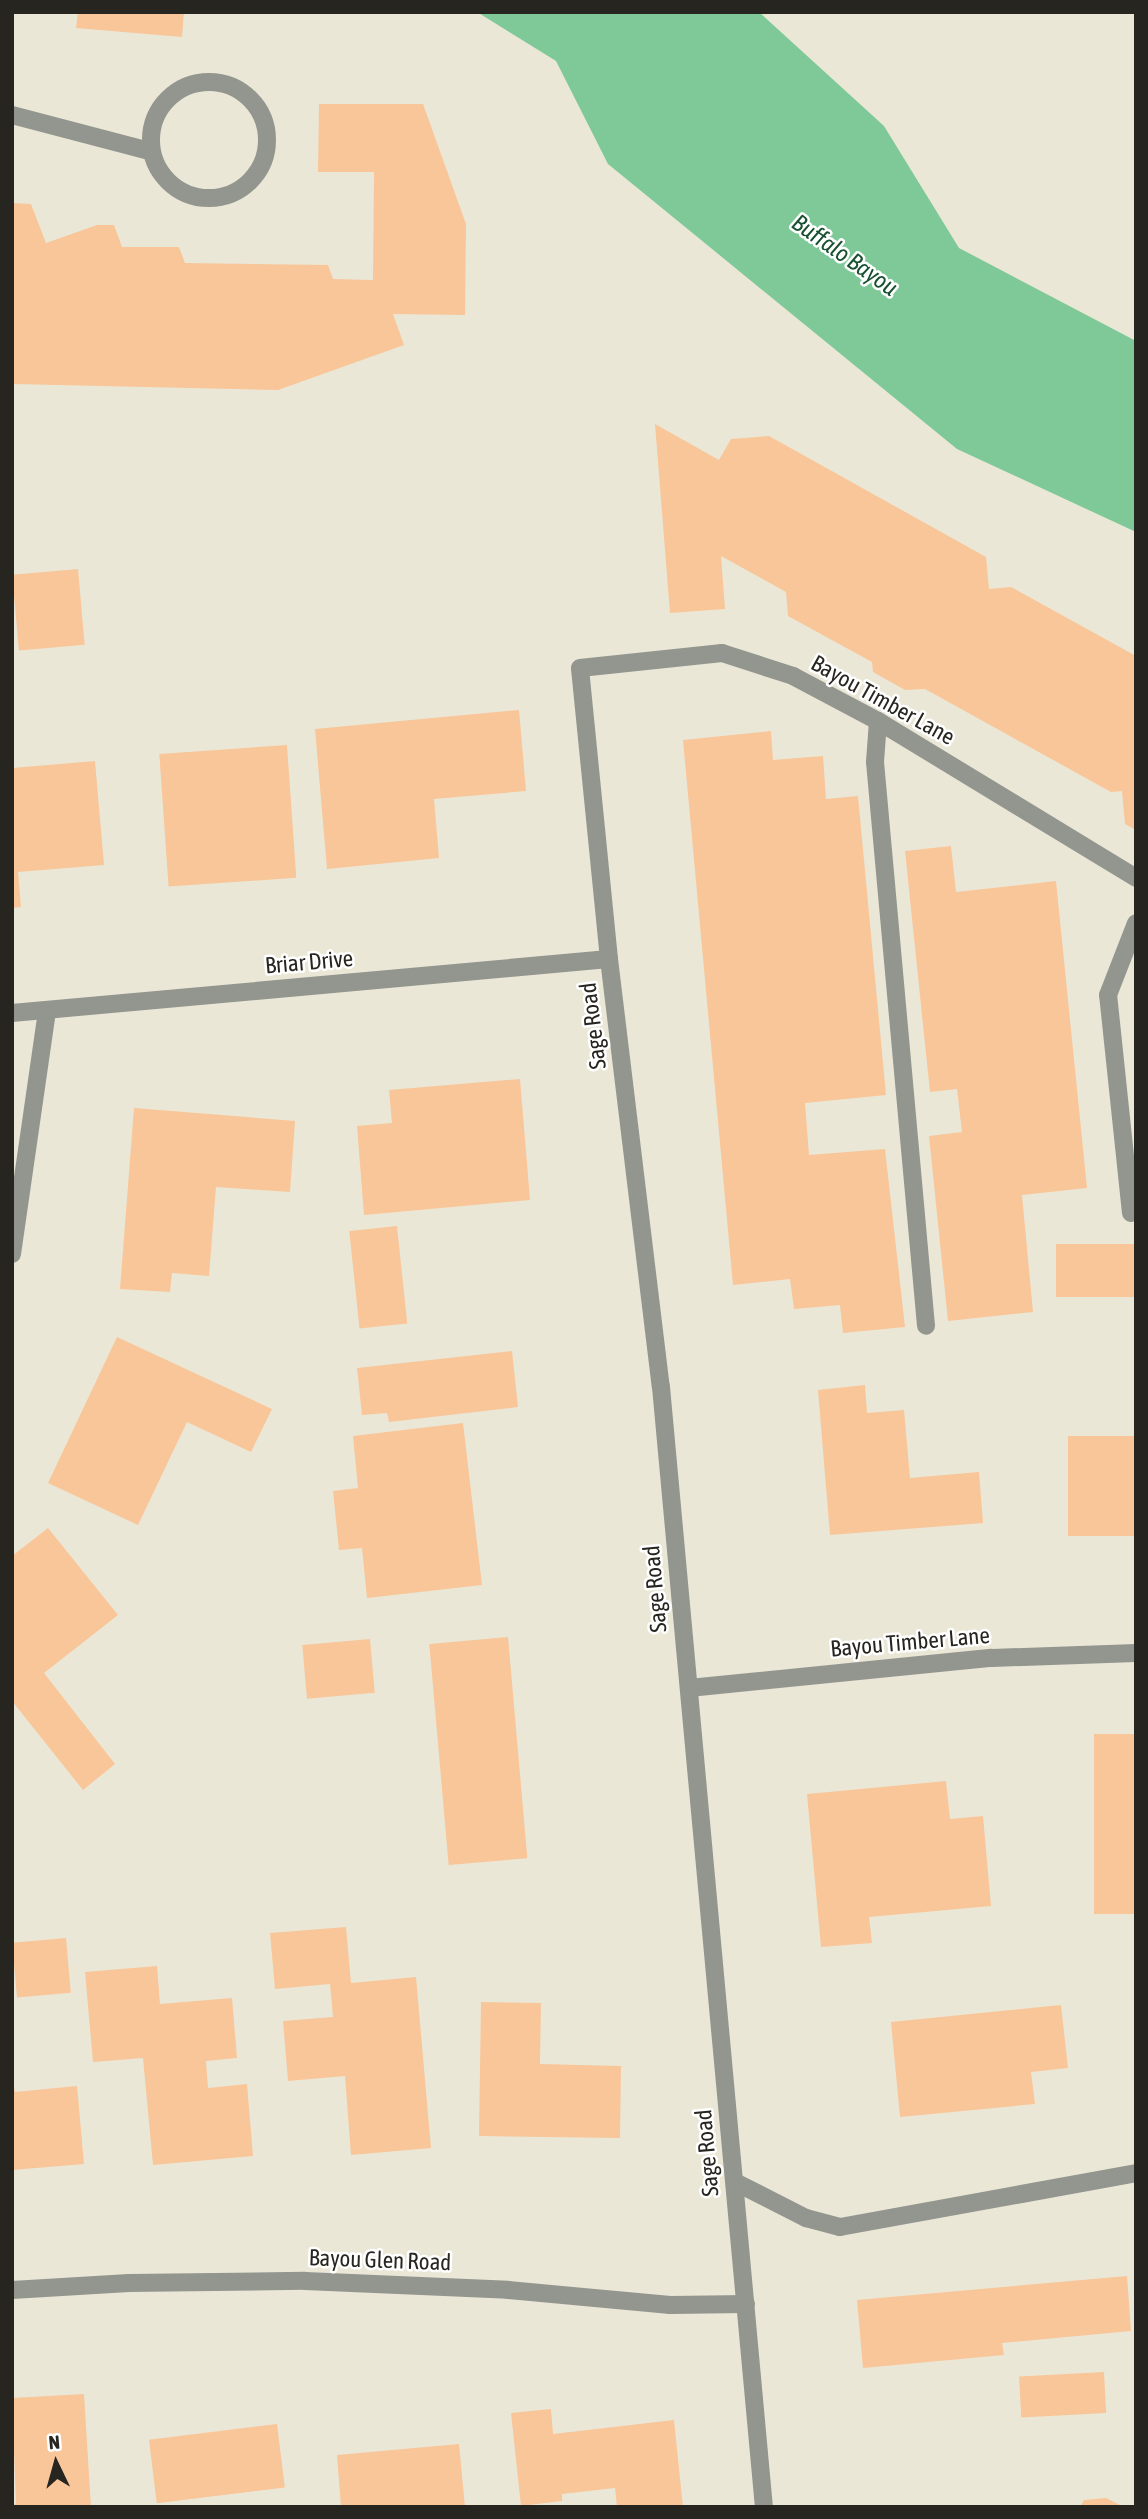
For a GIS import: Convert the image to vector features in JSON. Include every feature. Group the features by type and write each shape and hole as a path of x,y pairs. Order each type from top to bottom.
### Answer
{"street":[{"path":"12,115 149,152 169,186 215,200 238,193 256,178 270,134 248,92 204,79 162,100 149,152"},
{"name":"Bayou Timber Lane","path":"580,668 722,653 793,676 878,721 1136,878"},
{"name":"Sage Road","path":"580,668 609,959 661,1387 764,2507"},
{"path":"878,721 874,762 926,1325"},
{"path":"1130,1213 1108,995 1136,923"},
{"name":"Briar Drive","path":"12,1013 609,959"},
{"path":"12,1254 47,1011"},
{"name":"Bayou Timber Lane","path":"689,1688 992,1658 1136,1653"},
{"path":"735,2182 806,2218 840,2227 1136,2173"},
{"name":"Bayou Glen Road","path":"12,2290 129,2283 305,2281 508,2290 670,2305 746,2304"}],"water":[{"name":"Buffalo Bayou","path":"477,12 759,12 884,126 959,248 1136,341 1136,532 957,449 608,164 556,61"}],"building":[{"path":"78,12 184,12 182,37 76,28"},
{"path":"319,104 423,104 466,224 465,315 393,314 404,345 278,390 12,384 12,203 31,204 46,243 97,225 114,225 122,247 179,247 185,263 328,265 333,279 373,280 374,172 318,172"},
{"path":"655,424 719,460 731,439 769,436 986,557 989,589 1011,587 1136,656 1136,830 1125,824 1122,791 1111,792 925,689 905,690 873,672 872,662 788,616 786,592 721,556 725,609 670,613"},
{"path":"78,569 85,645 19,650 12,575"},
{"path":"519,710 526,791 434,799 439,858 327,869 315,729"},
{"path":"771,731 773,760 823,756 826,799 858,796 886,1095 805,1103 809,1155 885,1149 905,1327 843,1333 840,1305 794,1309 790,1279 733,1285 683,740"},
{"path":"287,745 296,878 169,887 159,754"},
{"path":"95,761 104,865 18,872 21,907 12,908 12,768"},
{"path":"951,846 956,892 1056,881 1087,1188 1022,1195 1033,1312 948,1321 929,1136 962,1132 957,1089 930,1092 905,851"},
{"path":"520,1079 530,1200 364,1215 357,1126 392,1123 389,1090"},
{"path":"134,1108 295,1121 290,1192 216,1187 209,1276 172,1273 170,1292 120,1289"},
{"path":"397,1226 407,1323 360,1328 349,1231"},
{"path":"1056,1244 1136,1244 1136,1297 1056,1297"},
{"path":"117,1337 272,1409 251,1452 187,1422 138,1525 48,1483"},
{"path":"512,1351 518,1407 389,1422 387,1413 362,1415 357,1368"},
{"path":"865,1385 867,1413 904,1410 910,1478 979,1472 983,1523 830,1535 818,1390"},
{"path":"463,1423 482,1585 367,1598 362,1548 339,1550 333,1491 358,1488 353,1436"},
{"path":"1068,1436 1136,1436 1136,1536 1068,1536"},
{"path":"48,1528 118,1615 44,1673 115,1764 83,1790 12,1701 12,1556"},
{"path":"508,1637 527,1858 449,1865 429,1644"},
{"path":"370,1639 375,1693 307,1699 302,1645"},
{"path":"1094,1734 1136,1734 1136,1914 1094,1914"},
{"path":"946,1781 950,1819 983,1816 991,1906 869,1917 872,1943 821,1947 807,1794"},
{"path":"346,1927 351,1983 416,1977 431,2148 351,2155 345,2076 288,2081 283,2021 333,2017 330,1984 275,1989 270,1933"},
{"path":"66,1938 71,1993 17,1997 12,1943"},
{"path":"157,1966 160,2004 232,1998 237,2058 206,2061 208,2088 247,2084 253,2156 153,2165 143,2058 93,2062 85,1972"},
{"path":"481,2002 541,2003 540,2064 621,2066 620,2138 479,2136"},
{"path":"1061,2005 1068,2068 1031,2072 1035,2104 900,2117 891,2022"},
{"path":"12,2080 15,2092 77,2086 84,2164 12,2170"},
{"path":"1127,2276 1131,2331 1002,2343 1004,2355 863,2368 857,2300"},
{"path":"1104,2372 1106,2413 1021,2417 1019,2376"},
{"path":"84,2394 91,2507 12,2507 16,2503 12,2398"},
{"path":"551,2409 553,2434 674,2420 683,2507 617,2507 615,2488 562,2494 562,2501 521,2506 511,2413"},
{"path":"277,2424 285,2488 157,2503 149,2440"},
{"path":"459,2444 465,2507 341,2507 337,2455"},
{"path":"1106,2498 1124,2507 1080,2507 1084,2500"}]}
